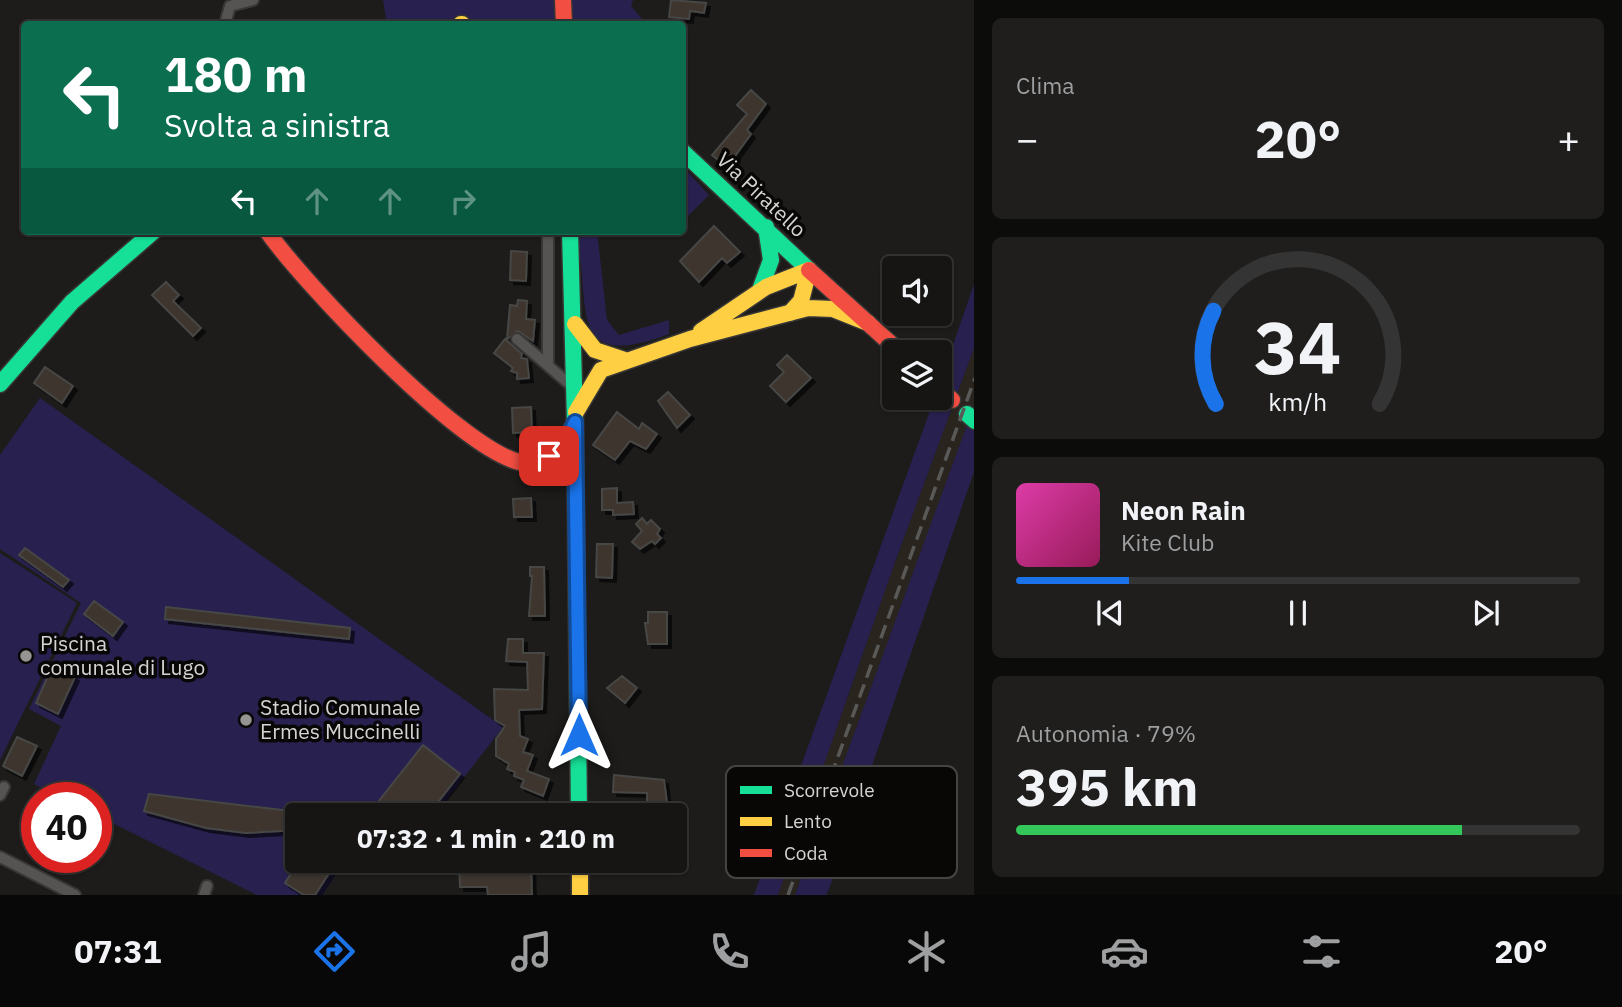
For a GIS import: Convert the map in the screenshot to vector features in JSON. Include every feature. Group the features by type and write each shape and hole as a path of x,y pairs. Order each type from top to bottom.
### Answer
{"main road":[{"path":"563,0 564,21"},
{"name":"Via Piratello","path":"686,155 887,340"},
{"path":"758,292 769,276 771,262 772,249 766,227"},
{"path":"0,384 72,302 149,235"},
{"path":"270,235 284,255 417,389 471,437 501,457 533,463 549,456 566,443 575,419 601,370 690,339 808,308 833,309 868,323"},
{"path":"570,235 579,803"},
{"path":"690,339 758,292 790,274 809,270 802,301 790,313"},
{"path":"572,320 587,347 606,358 628,360"},
{"path":"579,873 580,895"}],"street":[{"path":"226,21 230,6 253,0"},
{"path":"548,235 548,365"},
{"path":"517,339 574,388"},
{"path":"0,857 75,895"}],"shaded area":[{"path":"383,0 633,0 631,6 644,21 386,21"},
{"path":"686,170 709,195 686,218"},
{"path":"576,235 597,235 607,320 619,335 669,320 669,334 635,344 611,345 597,337 589,323"},
{"path":"974,284 974,348 952,408 952,348"},
{"path":"974,348 974,406 962,442 843,766 823,766"},
{"path":"40,398 503,727 444,803 285,803 285,873 337,873 323,895 257,895 112,823 112,782 35,782 61,726 29,709 81,603 0,549 0,455"},
{"path":"974,406 974,472 872,766 842,766"},
{"path":"930,410 951,410 823,766 801,766"},
{"name":"Piscina comunale di Lugo","path":"0,553 77,603 0,760"},
{"path":"760,878 784,878 778,895 754,895"},
{"path":"784,878 801,878 795,895 778,895"},
{"path":"801,878 833,878 826,895 795,895"}],"building":[{"path":"671,0 706,3 704,13 690,11 689,19 669,17"},
{"path":"751,90 766,104 747,130 751,134 727,167 712,155 747,114 737,105"},
{"path":"714,226 740,252 727,263 722,258 699,282 680,261"},
{"path":"511,251 527,252 526,281 510,280"},
{"path":"166,282 179,295 173,301 201,328 193,336 152,295"},
{"path":"518,300 527,301 526,319 535,320 533,341 518,331 507,339 510,305 517,306"},
{"path":"505,339 522,354 521,358 527,359 529,378 517,379 517,373 511,371 513,368 494,353"},
{"path":"787,355 811,378 786,402 770,386 784,372 777,365"},
{"path":"45,367 73,386 62,403 34,383"},
{"path":"668,392 690,415 677,428 658,401"},
{"path":"531,407 532,432 513,433 512,408"},
{"path":"617,412 639,429 642,423 657,434 646,449 630,441 615,460 593,445"},
{"path":"617,488 617,503 633,502 634,514 613,515 613,510 602,510 602,489"},
{"path":"531,498 532,517 514,517 513,499"},
{"path":"642,518 647,524 651,520 660,529 657,534 661,538 655,544 652,541 640,549 632,542 642,531 636,524"},
{"path":"597,544 613,544 612,578 596,577"},
{"path":"25,548 69,580 63,587 19,555"},
{"path":"530,567 544,567 545,616 529,616 532,576"},
{"path":"94,601 123,622 113,636 84,614"},
{"path":"166,607 350,628 349,639 165,619"},
{"path":"648,612 667,612 667,644 648,644 645,623 648,623"},
{"path":"508,639 523,639 523,653 544,653 542,709 519,710 520,736 528,739 523,752 533,755 527,771 549,779 543,796 521,787 524,780 514,776 515,772 507,769 509,764 496,756 496,739 505,726 495,720 494,689 528,690 527,662 506,661"},
{"path":"52,667 75,677 58,714 36,703"},
{"path":"622,676 637,688 625,703 607,688"},
{"path":"17,737 37,746 22,776 3,766"},
{"path":"423,745 460,774 437,803 377,803"},
{"path":"614,775 664,780 667,803 647,802 647,793 613,792"},
{"path":"149,794 285,810 285,831 246,833 206,828 144,811"},
{"path":"291,873 329,873 315,895 304,895 285,883"},
{"path":"459,873 531,873 532,895 488,895 487,887 460,887"}],"railway":[{"path":"835,766 974,381"},
{"path":"788,895 794,878"}],"traffic: fast":[{"path":"686,155 809,270"},
{"path":"760,290 771,260 766,227"},
{"path":"0,384 72,302 149,235"},
{"path":"565,440 575,423 570,235"},
{"path":"967,414 974,420"},
{"path":"575,423 579,803"}],"traffic: slow":[{"path":"790,313 801,301 809,270"},
{"path":"701,331 766,287 809,270"},
{"path":"576,412 601,370 690,339 808,308 833,309 868,323"},
{"path":"575,324 595,350 625,360"},
{"path":"580,873 580,895"}],"traffic: jam":[{"path":"563,0 564,21"},
{"path":"270,235 314,288 385,361 423,397 493,450 519,462 533,463 545,458 565,440"},
{"path":"809,270 887,340"}],"place":[{"name":"Piscina comunale di Lugo","path":"26,656"},
{"name":"Stadio Comunale Ermes Muccinelli","path":"246,720"}],"route":[{"path":"549,456 566,443 575,422 578,468 579,735"}]}
